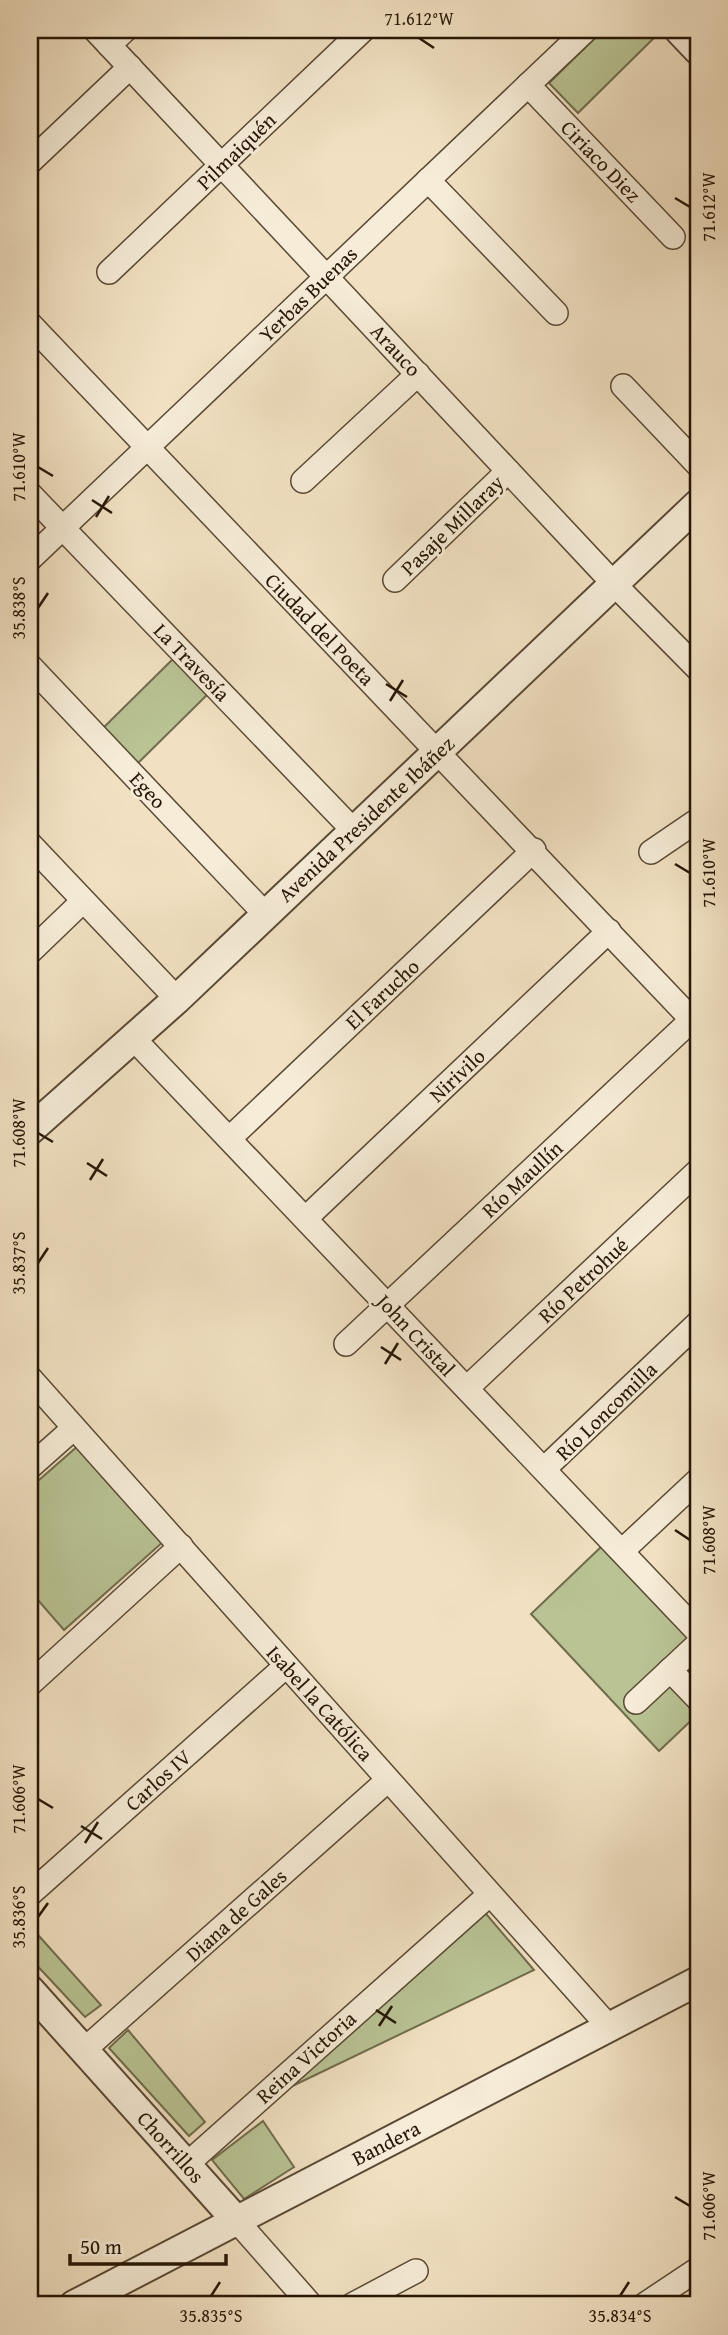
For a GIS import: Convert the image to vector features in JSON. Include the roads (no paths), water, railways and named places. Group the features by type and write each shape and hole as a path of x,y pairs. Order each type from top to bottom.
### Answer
{"street":[{"name":"Pilmaiquén","path":"109,272 363,30"},
{"name":"Yerbas Buenas","path":"30,559 586,30"},
{"path":"679,30 698,50"},
{"name":"Arauco","path":"110,35 130,67 614,584 698,669"},
{"path":"30,162 130,67"},
{"name":"Ciriaco Diez","path":"528,85 673,237"},
{"path":"428,180 556,313"},
{"name":"Ciudad del Poeta","path":"30,324 696,1020"},
{"path":"303,481 418,374"},
{"path":"623,386 698,465"},
{"name":"Pasaje Millaray","path":"395,580 508,471"},
{"name":"La Travesía","path":"30,494 354,831"},
{"name":"Avenida Presidente Ibáñez","path":"30,1130 177,999 698,505"},
{"name":"Egeo","path":"30,666 266,915"},
{"path":"651,852 698,820"},
{"path":"30,844 177,999"},
{"name":"El Farucho","path":"230,1138 534,850"},
{"path":"30,952 83,901"},
{"name":"Nirivilo","path":"306,1218 609,931"},
{"name":"Río Maullín","path":"346,1344 696,1020"},
{"name":"John Cristal","path":"133,1038 698,1632"},
{"name":"Río Petrohué","path":"467,1388 698,1171"},
{"name":"Río Loncomilla","path":"544,1469 698,1323"},
{"name":"Isabel la Católica","path":"30,1378 610,2028"},
{"path":"30,1467 74,1428"},
{"path":"622,1551 698,1479"},
{"path":"30,1684 181,1546"},
{"path":"636,1702 698,1644"},
{"name":"Carlos IV","path":"30,1894 286,1666"},
{"path":"670,1670 698,1699"},
{"name":"Diana de Gales","path":"84,2050 388,1780"},
{"name":"Reina Victoria","path":"186,2165 490,1894"},
{"name":"Bandera","path":"74,2305 698,1981"},
{"name":"Chorrillos","path":"30,1990 311,2305"},
{"path":"644,2305 698,2269"},
{"path":"352,2305 416,2271"}]}
